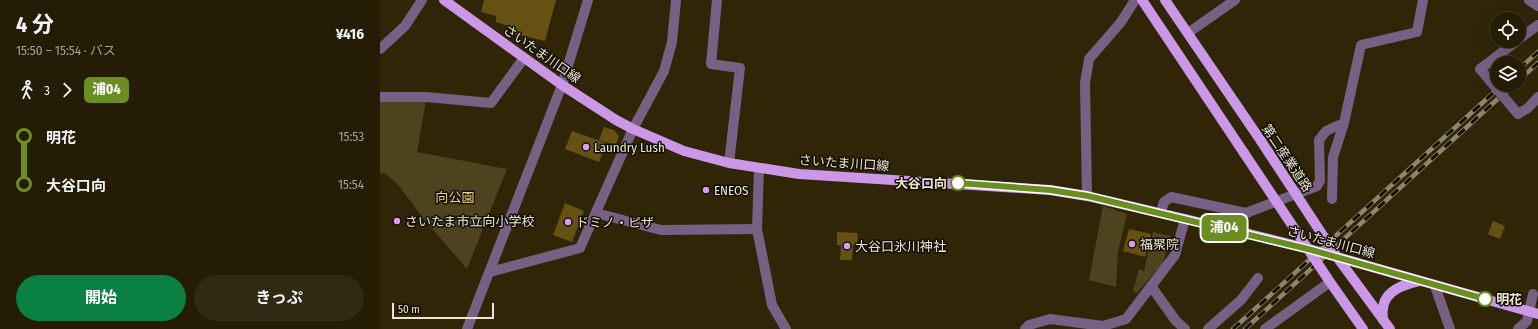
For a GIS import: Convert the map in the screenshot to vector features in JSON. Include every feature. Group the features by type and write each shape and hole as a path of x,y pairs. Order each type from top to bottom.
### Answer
{"main road":[{"name":"さいたま川口線","path":"444,0 562,85 633,129 684,151 729,164 799,174 1017,187 1088,196 1161,212 1308,249 1534,313"},
{"path":"1142,0 1363,329"},
{"name":"第二産業道路","path":"1165,0 1338,257 1390,329"},
{"path":"1383,320 1382,306 1392,292 1399,287 1419,281"}],"street":[{"path":"380,49 405,26 422,0"},
{"path":"467,329 562,85 588,0"},
{"path":"490,272 580,248 633,129 664,71 672,42 676,0"},
{"path":"717,0 711,64 740,68 729,164"},
{"path":"1088,196 1085,83 1089,59 1121,22 1135,0"},
{"path":"1188,33 1236,0"},
{"path":"1332,199 1333,157 1344,123 1361,45 1417,32 1423,0"},
{"path":"1529,0 1538,6"},
{"path":"1526,34 1538,25"},
{"path":"1508,48 1480,69 1518,114 1528,108 1538,97"},
{"path":"380,97 426,97 491,103 524,58"},
{"path":"1161,212 1164,202 1171,197 1246,213 1317,186 1320,181 1319,140 1326,131 1344,123"},
{"path":"759,168 757,229 772,305 786,329"},
{"path":"596,212 661,230 757,229"},
{"path":"1025,329 1029,325 1050,320 1103,326 1126,319 1175,255 1185,219"},
{"path":"1208,329 1241,300 1258,278"},
{"path":"1265,329 1330,282"},
{"path":"1152,286 1176,321 1185,329"},
{"path":"1435,286 1450,329"},
{"path":"1518,329 1528,321 1534,313 1533,294"}],"green space":[{"name":"向公園","path":"426,100 417,152 507,169 467,269 423,218 399,186 386,174 380,173 380,102"},
{"path":"1103,206 1127,214 1118,252 1116,287 1089,280"},
{"path":"1153,232 1171,236 1163,263 1137,293 1133,291 1139,269 1144,271"}],"building":[{"path":"484,0 556,0 545,41 511,33 512,27 496,22 496,16 481,12"},
{"path":"604,127 614,130 619,136 616,145 599,140"},
{"path":"572,131 606,143 599,162 565,149"},
{"path":"565,203 584,211 572,242 553,235"},
{"path":"1493,221 1505,226 1500,239 1488,234"},
{"path":"1129,229 1151,234 1145,257 1123,251"},
{"path":"837,232 858,233 857,245 853,245 852,260 840,260 841,245 837,245"}],"railway":[{"path":"1526,63 1538,52"},
{"path":"1526,74 1538,63"},
{"path":"1233,329 1494,92"},
{"path":"1245,329 1505,92"}],"bus line":[{"name":"浦04","path":"958,183 1050,190 1088,196 1161,212 1308,249 1485,299"}],"place":[{"name":"Laundry Lush","path":"586,147"},
{"name":"大谷口向","path":"958,183"},
{"name":"ENEOS","path":"706,190"},
{"name":"さいたま市立向小学校","path":"397,221"},
{"name":"ドミノ・ピザ","path":"568,222"},
{"name":"福聚院","path":"1132,244"},
{"name":"大谷口氷川神社","path":"847,246"},
{"name":"明花","path":"1485,299"}]}
